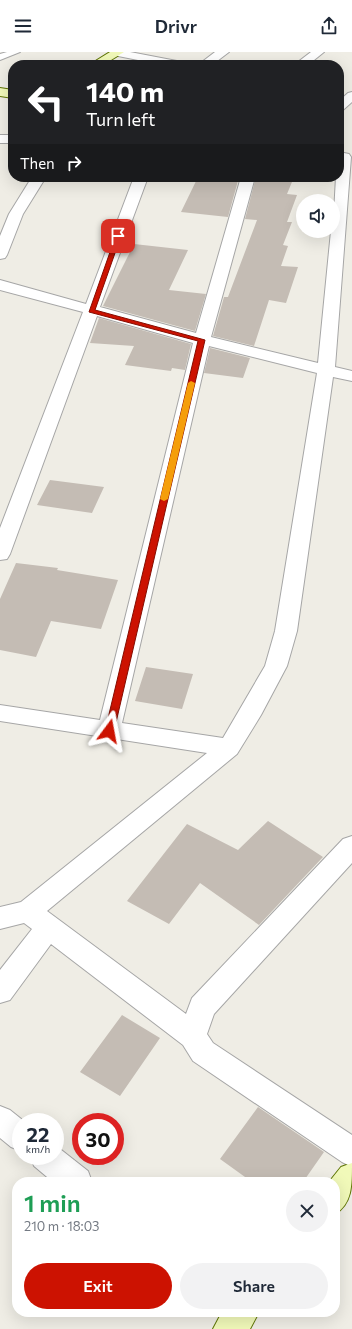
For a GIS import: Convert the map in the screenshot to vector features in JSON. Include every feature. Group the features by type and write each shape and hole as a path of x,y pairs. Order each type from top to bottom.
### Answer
{"street":[{"path":"103,60 117,52 157,60"},
{"path":"211,60 223,52"},
{"path":"307,60 318,52"},
{"path":"344,99 350,90"},
{"path":"344,168 345,157"},
{"path":"0,255 11,212 35,182"},
{"path":"0,554 139,182"},
{"path":"109,731 202,340 247,182"},
{"path":"0,918 28,911 229,748 253,709 276,666 286,631 326,370 343,182"},
{"path":"0,285 202,340 352,376"},
{"path":"0,713 109,731 229,748"},
{"path":"193,1036 202,1007 352,846"},
{"path":"28,911 193,1036 203,1052 352,1152"},
{"path":"0,991 49,927"},
{"path":"0,1120 12,1130"},
{"path":"56,1165 71,1177"},
{"path":"340,1193 352,1178"}],"lane":[{"path":"0,57 16,52"}],"building":[{"path":"196,182 238,182 228,217 181,212"},
{"path":"255,182 292,182 287,194 296,195 296,198 287,222 292,222 283,245 288,246 281,266 298,267 286,303 269,300 254,346 213,336 224,297 228,297 257,220 245,219"},
{"path":"134,244 188,250 169,290 206,294 195,331 103,306"},
{"path":"99,318 191,344 185,370 172,368 171,371 125,365 134,346 90,343"},
{"path":"210,348 250,358 243,378 204,373"},
{"path":"50,480 104,487 92,513 37,505"},
{"path":"16,563 58,568 57,570 118,580 101,629 51,621 36,657 0,650 0,599"},
{"path":"146,667 193,674 182,709 135,701"},
{"path":"268,821 323,857 259,925 200,883 169,924 127,901 187,824 238,850"},
{"path":"122,1015 160,1038 120,1096 80,1072"},
{"path":"258,1107 324,1152 306,1177 245,1177 220,1159"}],"slow traffic":[{"path":"164,499 191,383"}],"route":[{"path":"109,731 202,340 91,311 118,236"}]}
